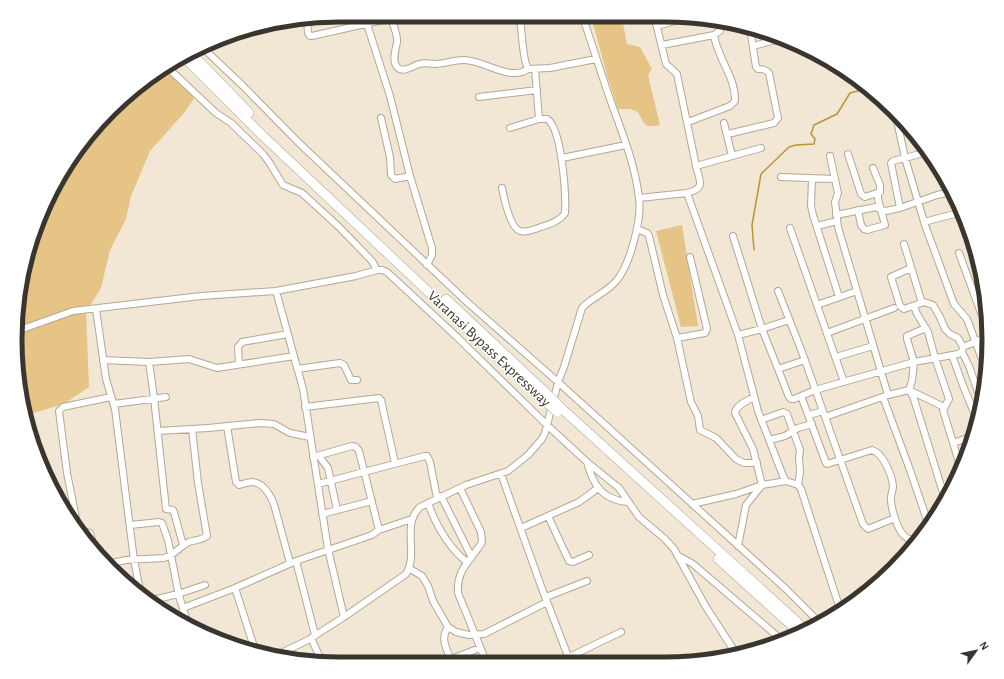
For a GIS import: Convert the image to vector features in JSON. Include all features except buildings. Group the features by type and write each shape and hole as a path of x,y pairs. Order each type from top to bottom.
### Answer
{"highway":[{"name":"Varanasi Bypass Expressway","path":"195,57 266,132 559,409 795,629"},
{"name":"Varanasi Bypass Expressway","path":"188,61 263,136 542,393"},
{"name":"Varanasi Bypass Expressway","path":"559,409 801,626"}],"street":[{"path":"307,24 308,33 312,36 375,22"},
{"path":"392,22 397,38 394,57 398,68 402,70 425,63 434,64 465,60 500,70 523,73 532,69 596,59"},
{"path":"521,22 526,66 532,69"},
{"path":"283,652 313,637 401,579 410,569 412,554 412,519 418,509 428,502 460,488 501,474 518,464 528,455 542,439 548,426 558,382 582,308 587,302 610,288 618,280 630,252 638,226 639,198 626,145 584,22"},
{"path":"639,198 687,193 700,187 678,74 666,64 656,22"},
{"path":"657,26 670,22"},
{"path":"367,24 391,99 410,176 432,248 432,255 427,265"},
{"path":"662,45 714,35 720,31 720,27"},
{"path":"728,134 774,123 778,118 769,73 763,68 758,69 756,67 751,34"},
{"path":"688,122 730,106 735,101 734,87 725,65 716,49 714,35"},
{"path":"752,46 772,41"},
{"path":"207,51 242,85 299,144 427,265 786,589 815,618"},
{"path":"532,69 539,119"},
{"path":"171,71 216,113 231,123 263,154 283,185 302,193 339,227 372,261 377,270"},
{"path":"480,97 536,90"},
{"path":"381,118 390,157 391,176 395,179 410,176"},
{"path":"502,188 511,221 516,229 520,231 529,231 552,223 566,213 562,158 553,124 547,119 539,119 510,128"},
{"path":"724,123 728,134 732,156"},
{"path":"898,124 905,158 924,222 954,304 967,319 981,355"},
{"path":"899,131 903,130"},
{"path":"385,135 399,131"},
{"path":"562,158 626,145"},
{"path":"696,166 761,148"},
{"path":"848,154 863,197 878,194"},
{"path":"900,208 891,163 893,161 921,154"},
{"path":"830,156 838,193 835,202 836,218 864,319 881,371 885,396 926,518"},
{"path":"858,210 861,225 864,229 867,230 885,225 878,194 880,192 880,185 873,168"},
{"path":"781,176 798,176 812,179 835,179"},
{"path":"812,179 811,206 839,297"},
{"path":"687,193 738,335 761,420 779,469 786,481"},
{"path":"817,226 858,210 876,207 886,211 946,193"},
{"path":"924,222 956,214"},
{"path":"638,226 649,236 691,402 698,416 700,430 716,438 736,458 744,463 757,463"},
{"path":"790,228 844,382"},
{"path":"733,236 762,329 791,399 816,390 914,362 952,356 958,354 962,349 982,339"},
{"path":"904,244 922,303"},
{"path":"959,253 980,311"},
{"path":"676,338 705,333 707,329 690,257"},
{"path":"911,268 890,277 902,308 904,309 922,303 928,303 935,307 945,329 950,334 958,338 978,391"},
{"path":"23,329 73,311 201,296 276,291 356,276 377,270 387,272 457,337 548,426 618,488 639,517 665,539 676,554 706,607 733,649"},
{"path":"276,291 303,389 310,437 316,457 318,484 328,549 344,617"},
{"path":"778,291 866,527 874,527 895,518"},
{"path":"817,305 857,291"},
{"path":"914,306 920,320 926,328 948,396 949,400 943,410 958,460"},
{"path":"827,333 894,308"},
{"path":"96,309 106,379 114,404 134,560 139,585"},
{"path":"738,335 790,320"},
{"path":"926,328 907,336 914,362 912,381 909,390 943,492"},
{"path":"239,364 238,347 242,342 288,334"},
{"path":"836,357 873,346"},
{"path":"103,360 149,362 189,359 213,367 294,356"},
{"path":"952,356 973,409"},
{"path":"778,370 804,360"},
{"path":"149,362 166,509 173,510 174,512 183,545"},
{"path":"297,369 340,363 344,366 351,380 357,380"},
{"path":"809,415 824,414 909,390 944,407"},
{"path":"801,396 826,462 830,464 872,450 877,451 882,456 893,483 891,501 895,518 902,535 912,538"},
{"path":"76,516 67,473 59,411 63,407 111,397"},
{"path":"114,404 166,397"},
{"path":"738,546 746,506 762,484 754,449 735,413 735,409 754,397"},
{"path":"306,407 379,398 381,400 396,463"},
{"path":"761,420 786,412 800,450 800,472 798,485"},
{"path":"158,431 252,423 278,426 290,433 310,437"},
{"path":"769,440 785,436 812,424"},
{"path":"227,426 236,482 239,485 252,482 257,484 268,492 273,500 293,562 313,637 320,656"},
{"path":"114,563 164,558 170,556 183,545 204,538 208,534 198,483 192,429"},
{"path":"953,443 966,438"},
{"path":"316,457 354,446 359,451 379,530"},
{"path":"318,484 427,456 439,497 472,556"},
{"path":"316,457 328,468 337,510"},
{"path":"587,462 590,476 598,488 616,501 628,502"},
{"path":"501,474 569,657"},
{"path":"692,504 736,494 762,484 786,481 798,485 801,489 839,604"},
{"path":"460,488 482,538 482,542 467,562 459,576 457,585 458,593 484,657"},
{"path":"521,528 578,502 598,488"},
{"path":"322,514 372,501"},
{"path":"428,502 436,522 448,542 467,562"},
{"path":"548,516 569,561 573,562 589,555"},
{"path":"183,608 235,588 293,562 366,537 379,530 412,519"},
{"path":"130,525 153,522 162,523 168,540 178,594 186,616"},
{"path":"676,554 693,564 777,636"},
{"path":"410,569 418,572 426,581 433,601 448,627 456,632 475,635 484,634 547,600 587,581"},
{"path":"157,599 178,594 205,584"},
{"path":"235,588 252,645"},
{"path":"448,627 444,633 444,638 450,657"},
{"path":"571,657 621,632"},
{"path":"462,657 480,648"}],"shaded area":[{"path":"603,22 623,22 627,44 640,47 652,69 648,75 660,125 647,126 638,112 630,109 618,109 593,24"},
{"path":"174,69 197,94 184,113 150,151 131,196 126,219 110,250 101,288 86,312 89,387 64,404 31,414 25,381 22,340 25,298 28,278 39,237 55,199 76,163 88,146 115,115 130,101 146,88"},
{"path":"682,225 698,326 681,327 656,231"}],"waterway":[{"path":"754,250 752,225 761,174 789,147 814,144 815,139 811,134 814,125 837,114 850,93 861,90"}]}
